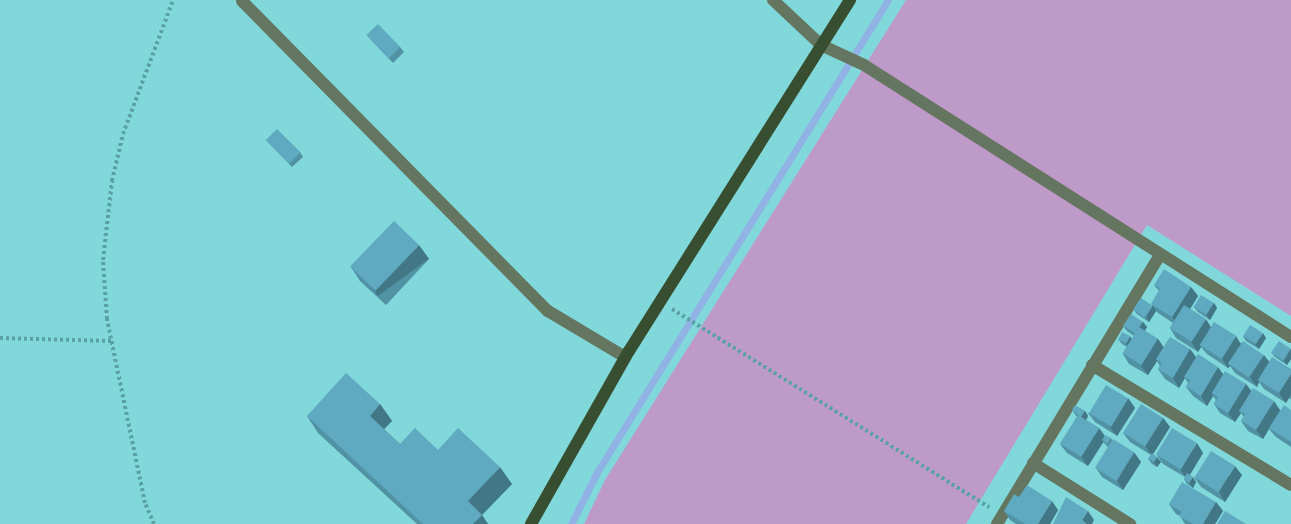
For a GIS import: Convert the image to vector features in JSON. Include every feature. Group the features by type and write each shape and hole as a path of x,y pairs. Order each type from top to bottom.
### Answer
{"street":[{"path":"773,0 821,45 864,65 1159,256 1291,337"},
{"path":"531,524 625,357 850,0"},
{"path":"242,1 548,311 625,357"},
{"path":"999,520 1159,256"},
{"path":"1092,365 1291,485"},
{"path":"1033,463 1130,524"}],"path":[{"path":"154,524 145,503 112,340 103,260 111,181 154,43 173,0"},
{"path":"678,312 999,520"},
{"path":"0,338 112,340"}],"shaded area":[{"path":"906,0 1291,0 1291,316 1147,225 966,524 584,524 605,480"}],"building":[{"path":"378,24 400,47 389,58 366,35"},
{"path":"277,129 300,152 289,164 266,140"},
{"path":"394,221 419,245 375,291 350,266"},
{"path":"1164,269 1191,287 1172,317 1151,304 1160,288 1154,285"},
{"path":"1201,295 1214,303 1206,315 1194,307"},
{"path":"1141,298 1153,306 1145,317 1133,310"},
{"path":"1184,305 1206,319 1192,342 1170,328"},
{"path":"1131,314 1143,322 1135,333 1123,326"},
{"path":"1214,322 1236,336 1222,359 1200,345"},
{"path":"1250,325 1263,333 1256,344 1243,336"},
{"path":"1139,327 1158,339 1141,365 1123,353"},
{"path":"1122,332 1130,336 1126,343 1118,339"},
{"path":"1170,337 1190,349 1173,378 1158,369 1162,363 1156,359"},
{"path":"1243,341 1264,355 1249,377 1228,363"},
{"path":"1279,341 1291,349 1283,360 1271,353"},
{"path":"1198,354 1218,367 1201,396 1186,387 1190,380 1184,377"},
{"path":"1272,357 1291,369 1291,374 1279,393 1258,380"},
{"path":"1225,371 1246,384 1228,413 1214,404 1218,397 1212,393"},
{"path":"346,373 380,404 370,416 400,444 415,428 438,450 458,428 500,467 468,501 482,515 473,524 423,524 307,416"},
{"path":"1106,385 1128,398 1111,427 1089,413"},
{"path":"1253,388 1274,401 1256,430 1241,421 1245,414 1239,411"},
{"path":"1141,404 1163,418 1145,447 1123,433"},
{"path":"1075,405 1085,411 1081,417 1072,410"},
{"path":"1284,405 1291,410 1291,442 1269,428"},
{"path":"1078,415 1099,428 1081,457 1060,444"},
{"path":"1172,428 1197,443 1181,470 1156,455"},
{"path":"1105,435 1111,438 1107,444 1102,440"},
{"path":"1113,439 1134,452 1116,481 1095,468"},
{"path":"1211,451 1235,466 1218,492 1195,477"},
{"path":"1152,453 1157,457 1154,462 1148,459"},
{"path":"1187,473 1193,477 1189,483 1184,479"},
{"path":"1182,482 1216,502 1203,524 1193,524 1179,516 1182,512 1169,504"},
{"path":"1027,485 1052,501 1038,524 1025,524 1004,511 1014,494 1019,497"},
{"path":"1066,497 1088,511 1082,520 1087,524 1053,524"},
{"path":"1225,511 1246,524 1217,524"}],"waterway":[{"path":"571,524 596,474 888,0"}]}
